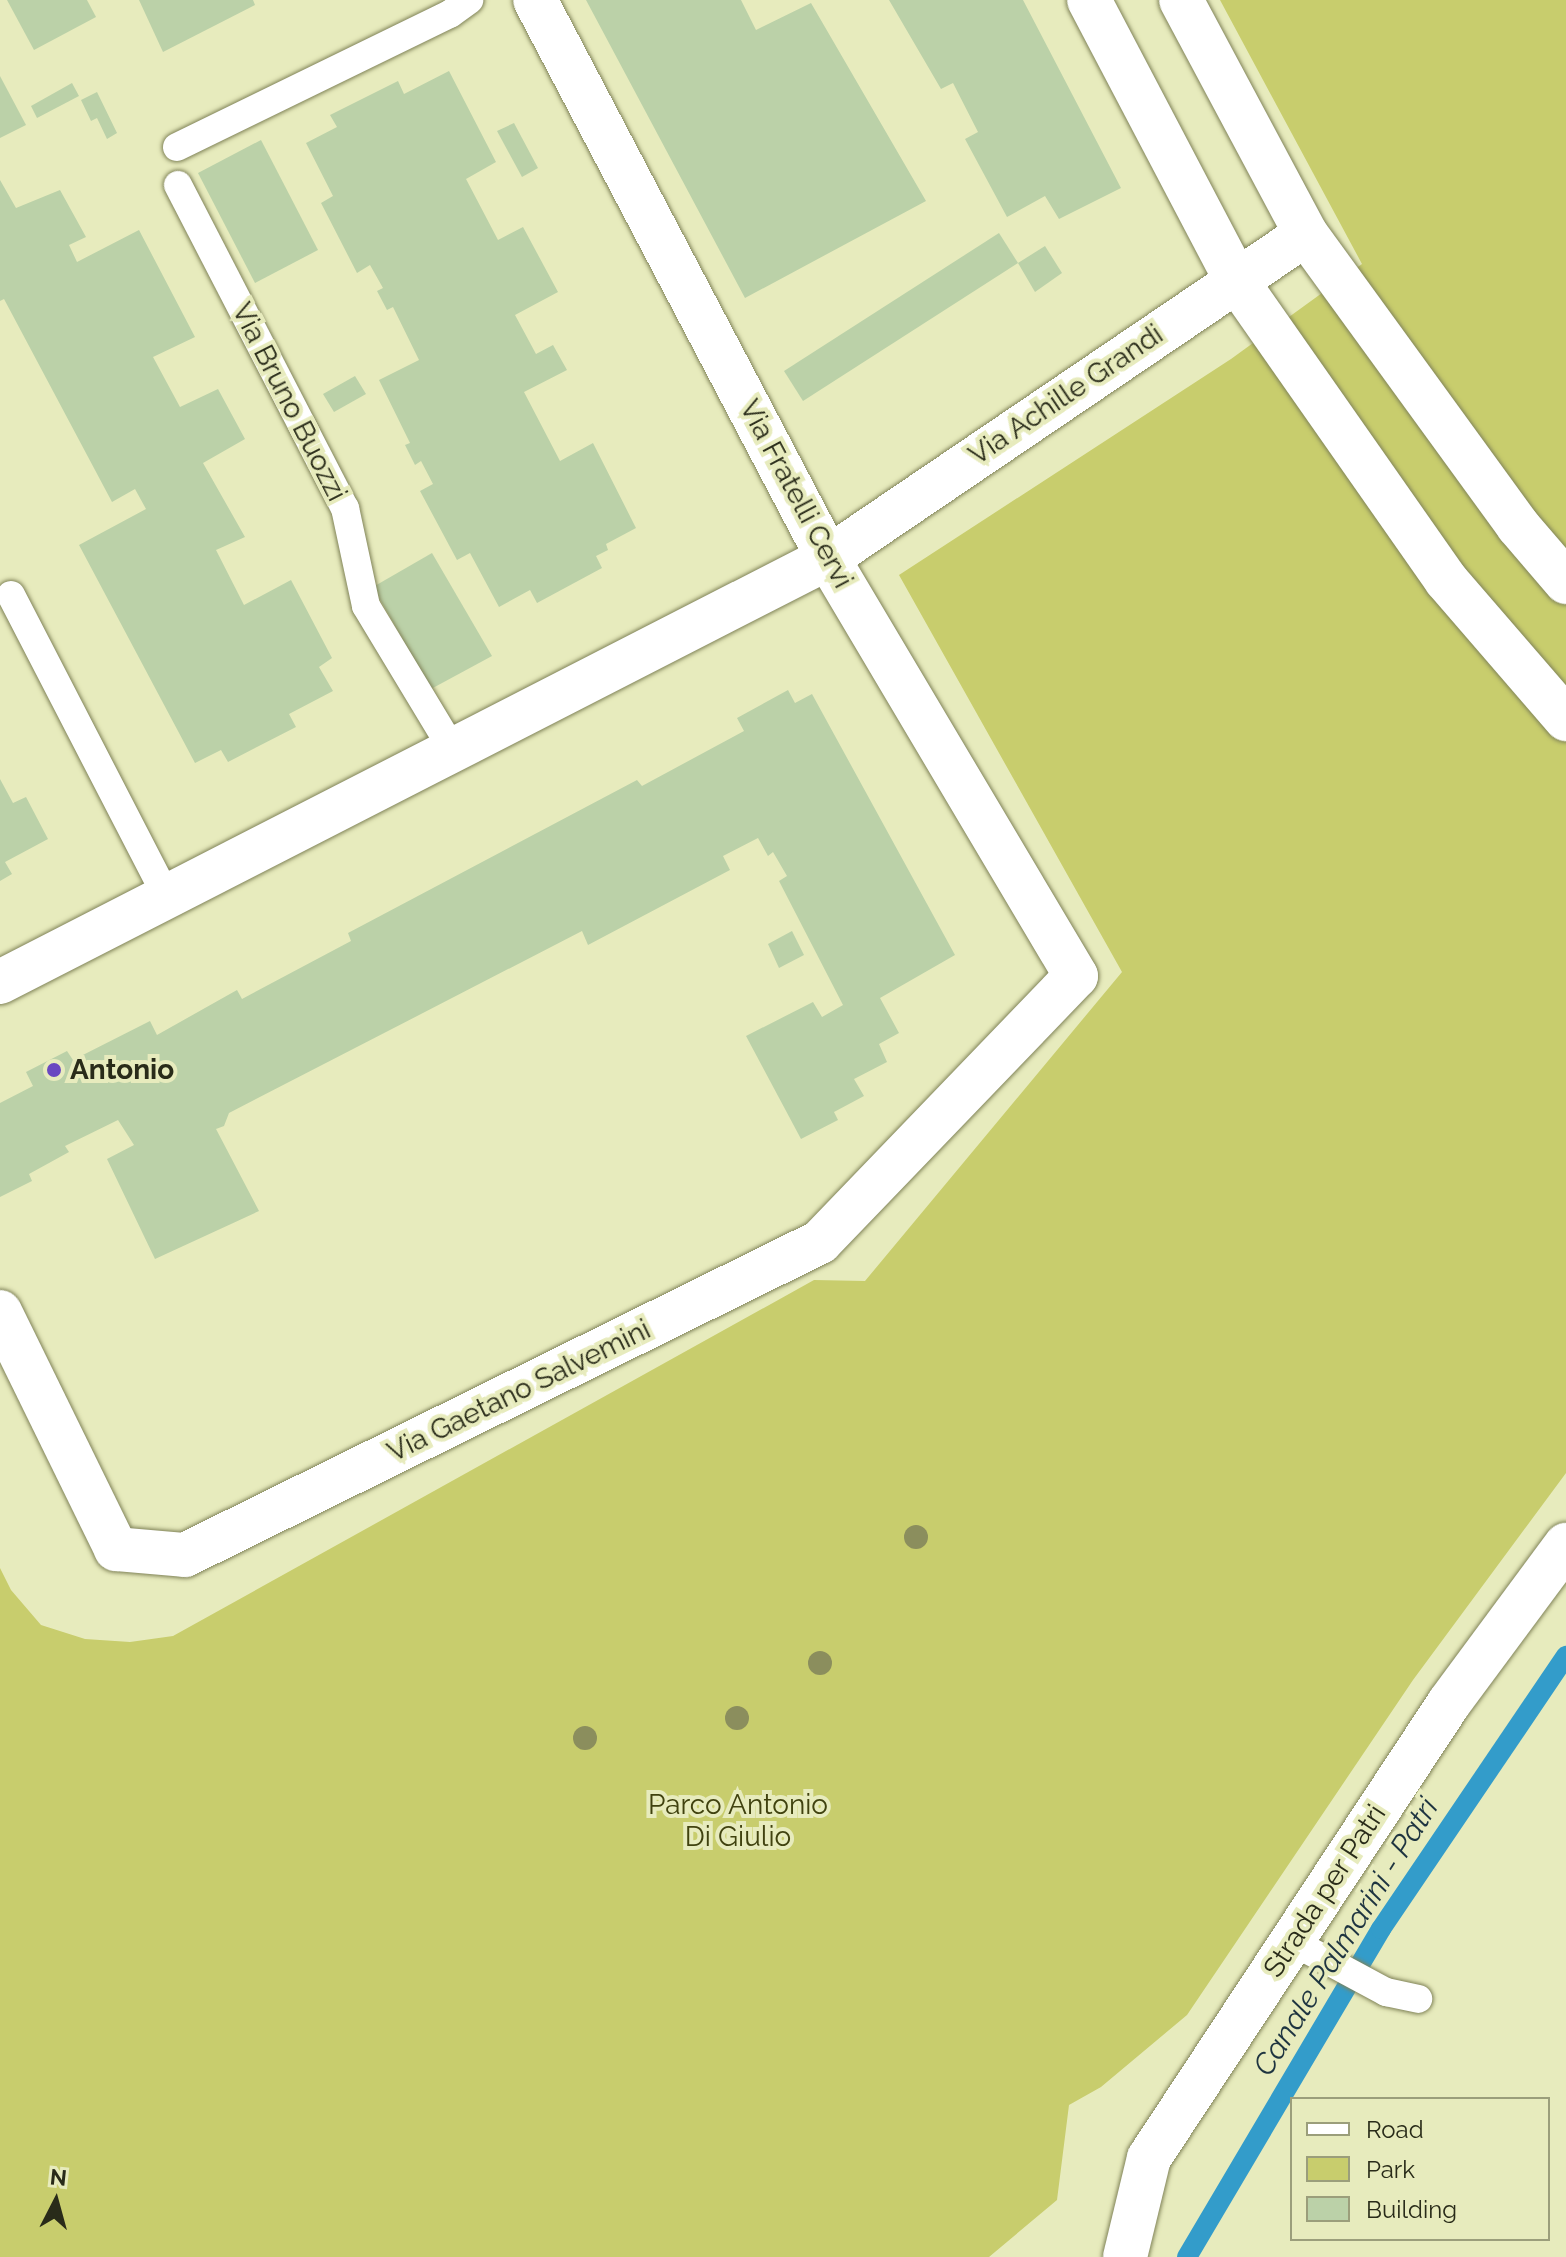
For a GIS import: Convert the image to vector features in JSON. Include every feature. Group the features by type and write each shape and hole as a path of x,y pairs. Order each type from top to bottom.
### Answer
{"street":[{"name":"Via Fratelli Cervi","path":"535,0 828,558 1076,976"},
{"path":"1089,0 1236,280 1446,580 1566,719"},
{"path":"1181,0 1306,234 1518,526 1566,582"},
{"name":"Via Achille Grandi","path":"828,558 1306,234"},
{"path":"0,982 828,558"},
{"name":"Via Gaetano Salvemini","path":"0,1312 116,1549 185,1555 820,1242 1076,976"},
{"name":"Strada per Patri","path":"1125,2257 1149,2158 1449,1703 1566,1545"}],"lane":[{"path":"177,147 450,14 469,0"},
{"name":"Via Bruno Buozzi","path":"178,185 345,508 366,606 453,750"},
{"path":"11,595 167,897"},
{"path":"1293,1942 1386,1992 1418,1999"}],"green space":[{"name":"Parco Antonio Di Giulio","path":"1220,0 1566,0 1566,1473 1413,1680 1187,2015 1101,2087 1069,2105 1057,2200 989,2257 0,2257 0,1568 11,1590 41,1625 85,1639 130,1642 173,1636 814,1280 865,1281 1122,972 899,575 1231,359 1362,264"}],"building":[{"path":"7,0 87,0 96,17 34,50"},
{"path":"139,0 253,0 255,5 163,52"},
{"path":"586,0 741,0 756,30 811,3 926,201 745,298"},
{"path":"889,0 1023,0 1121,188 1059,219 1045,196 1007,217 965,139 978,132 953,83 941,89"},
{"path":"449,71 496,162 466,179 498,240 523,227 558,292 515,315 536,354 553,345 567,370 524,392 560,461 593,443 636,528 606,544 608,550 596,556 602,568 537,603 530,590 499,607 470,553 457,560 420,491 433,484 421,461 415,465 405,445 410,443 379,380 419,360 393,307 387,310 377,291 383,288 370,265 357,273 321,203 333,196 306,143 337,127 330,115 398,81 404,94"},
{"path":"0,76 26,125 0,138"},
{"path":"72,83 79,96 37,118 31,106"},
{"path":"97,92 117,133 107,139 97,118 91,121 81,100"},
{"path":"514,123 538,168 522,177 497,131"},
{"path":"261,140 318,250 255,283 198,173"},
{"path":"0,180 16,208 60,190 86,237 69,245 77,262 139,230 195,337 153,357 180,407 218,389 245,439 203,463 245,537 216,550 244,605 291,580 332,658 319,667 333,691 289,714 296,727 228,762 221,750 195,763 79,545 146,509 135,489 112,502 4,299 0,301"},
{"path":"999,233 1018,263 803,401 784,371"},
{"path":"1045,246 1062,273 1035,292 1018,263"},
{"path":"355,376 366,394 334,412 323,394"},
{"path":"432,553 492,656 431,689 373,587"},
{"path":"788,690 795,703 812,694 955,955 880,998 899,1033 879,1044 887,1062 854,1079 864,1096 834,1112 838,1120 801,1139 746,1036 813,1002 822,1017 843,1005 779,881 787,876 773,852 768,856 758,838 723,856 730,870 588,945 582,931 229,1113 224,1126 216,1129 259,1211 155,1259 107,1159 134,1145 118,1120 65,1146 69,1152 29,1174 32,1181 0,1197 0,1103 33,1086 26,1072 67,1051 73,1060 150,1021 157,1035 237,990 242,999 351,941 348,933 637,780 642,786 744,731 737,718"},
{"path":"0,779 13,803 26,797 48,839 5,862 12,874 0,881"},
{"path":"792,931 804,955 779,968 768,944"}],"waterway":[{"name":"Canale Palmarini - Patri","path":"1187,2257 1381,1929 1566,1656"}],"place":[{"name":"Antonio","path":"54,1070"}]}
